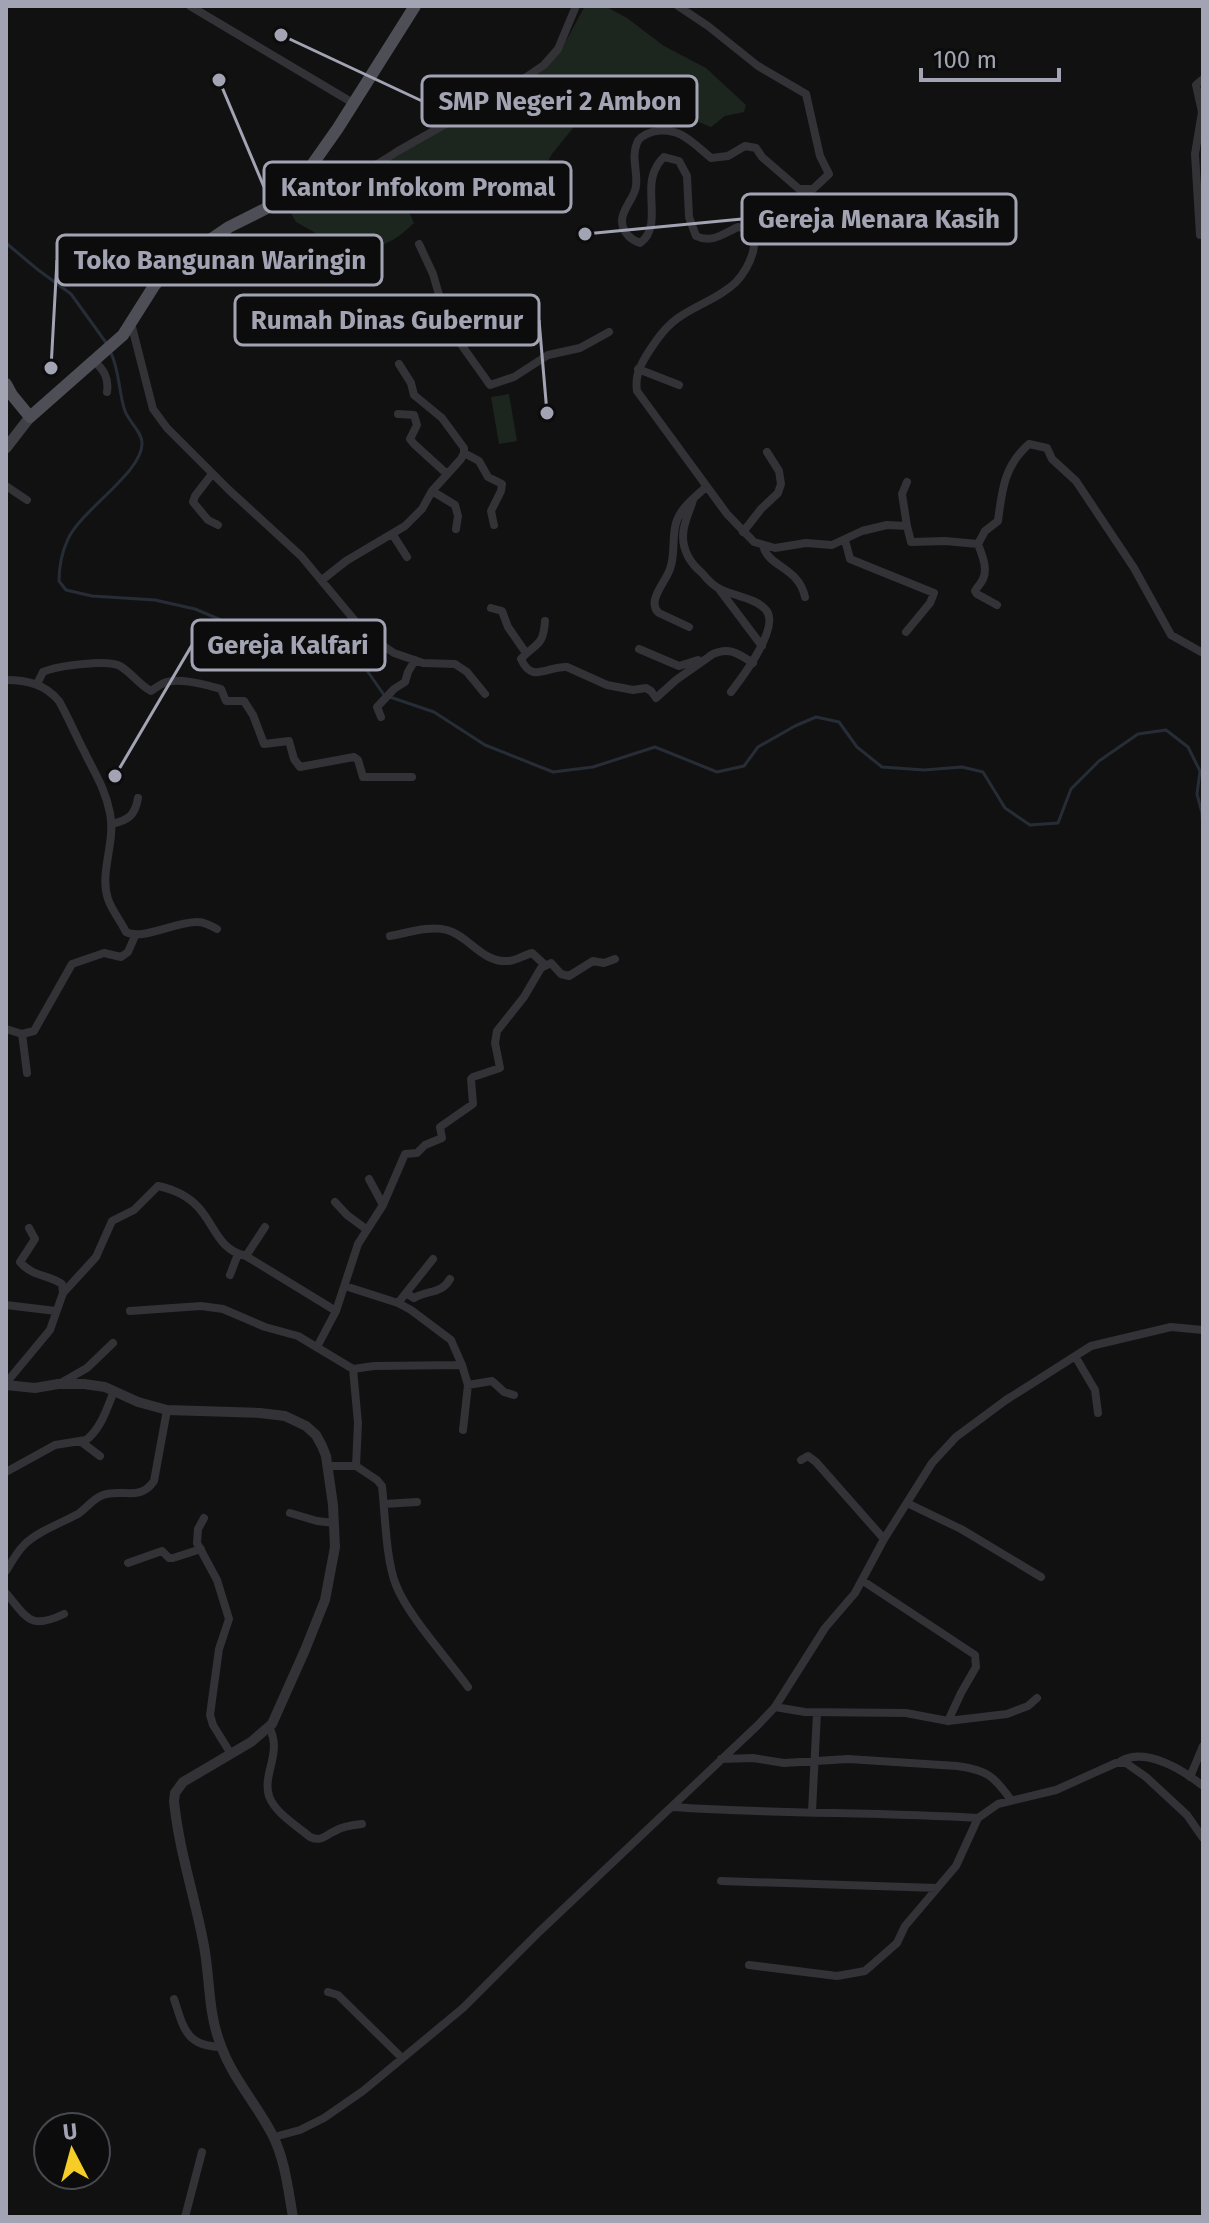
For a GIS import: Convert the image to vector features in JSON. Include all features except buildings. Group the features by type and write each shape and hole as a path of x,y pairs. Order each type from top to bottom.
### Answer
{"main road":[{"path":"6,448 30,417 123,335 170,267 229,227 271,206 300,182 415,6"},
{"path":"6,384 30,417"}],"street":[{"path":"190,6 205,10 353,103"},
{"path":"300,182 318,197 329,195 398,151 522,80 554,55 576,6"},
{"path":"678,6 749,60 806,94 820,156 829,174 813,189 799,189 756,148 745,146 728,156 711,158 690,139 671,130 643,135 637,141 634,161 637,189 622,221 626,234 632,240 640,243 649,234 652,177 664,157 679,161 687,176 689,217 696,236 705,241 711,240 743,227 749,231 755,244 752,258 734,284 676,319 656,340 638,369 637,391 706,487 754,542 783,548 806,543 832,545 862,531 887,525 907,526"},
{"path":"1200,235 1195,154 1202,112 1196,85 1203,79"},
{"path":"419,244 433,274 448,326 490,385 514,377 548,355 580,348 609,332"},
{"path":"131,323 153,409 167,428 284,540 373,639 389,651 423,663 455,664 467,672 485,694"},
{"path":"96,358 107,379 107,392"},
{"path":"322,580 383,537 393,535 417,515 432,491 464,453 464,448 442,418 414,395 411,383 399,364"},
{"path":"638,369 679,385"},
{"path":"398,414 414,415 417,425 410,439 447,474"},
{"path":"997,605 975,591 985,571 978,544 985,531 998,521 1006,475 1016,456 1029,444 1047,448 1052,459 1076,481 1134,568 1171,635 1202,653"},
{"path":"743,532 778,493 781,484 779,471 767,452"},
{"path":"464,453 479,461 488,477 502,484 491,508 494,525"},
{"path":"212,474 193,502 208,520 218,525"},
{"path":"907,482 902,494 911,542 978,544"},
{"path":"6,486 27,500"},
{"path":"689,627 659,613 654,605 673,560 676,522 683,510 706,487"},
{"path":"432,491 455,505 458,516 456,529"},
{"path":"693,500 683,531 690,562 718,588 762,646"},
{"path":"393,535 407,557"},
{"path":"845,540 850,559 934,593 934,598 906,632"},
{"path":"763,545 767,555 801,583 805,597"},
{"path":"718,588 766,610 769,620 762,646 731,692"},
{"path":"491,608 502,611 508,627 526,653"},
{"path":"545,621 539,645 521,656 521,661 531,672 567,667 607,685 633,690 646,688 656,698 713,654"},
{"path":"639,649 679,666 722,650 735,651 753,663"},
{"path":"381,717 377,707 405,682 415,660"},
{"path":"37,684 43,672 55,667 112,664 123,668 151,691 170,681 221,689 229,703 244,701 264,744 289,741 294,759 300,767 354,757 358,760 363,777 412,777"},
{"path":"6,680 37,684 53,694 98,776 112,824 107,895 126,932 135,936 198,922 217,929"},
{"path":"112,824 134,814 138,798"},
{"path":"390,936 445,929 494,959 512,961 532,953 545,965"},
{"path":"6,1029 22,1034 34,1031 72,964 104,953 121,957 128,952 135,936"},
{"path":"317,1347 336,1311 358,1244 383,1205 406,1153 417,1153 425,1145 442,1138 440,1127 473,1104 471,1079 500,1068 495,1043 497,1031 524,997 541,968 551,963 561,974 569,976 593,961 604,963 615,959"},
{"path":"22,1034 27,1073"},
{"path":"369,1179 383,1205"},
{"path":"6,1384 50,1330 63,1293 96,1257 112,1221 134,1210 158,1186 168,1188 195,1204 230,1251 242,1255 336,1311"},
{"path":"335,1202 366,1229"},
{"path":"230,1275 265,1227"},
{"path":"29,1228 35,1239 20,1262 35,1275 59,1281 63,1293"},
{"path":"398,1303 433,1259"},
{"path":"406,1293 416,1298 423,1293 439,1291 450,1279"},
{"path":"345,1286 398,1303 451,1340 468,1385 463,1430"},
{"path":"6,1305 56,1311"},
{"path":"130,1311 201,1306 223,1309 265,1327 298,1336 353,1369 462,1365"},
{"path":"274,2137 300,2130 324,2118 363,2091 463,2008 745,1738 775,1707 825,1628 855,1593 884,1539 932,1463 956,1437 1006,1400 1091,1346 1163,1328 1203,1330"},
{"path":"58,1384 87,1368 113,1343"},
{"path":"1075,1356 1095,1390 1098,1413"},
{"path":"353,1369 358,1423 356,1466"},
{"path":"468,1385 492,1381 504,1392 514,1395"},
{"path":"6,1384 35,1388 84,1384 105,1387 138,1402 167,1410 260,1413 293,1418 316,1435 326,1456 335,1547 325,1600 283,1701 269,1727 251,1742 183,1782 175,1793 174,1801 204,1945 213,2017 221,2047 274,2137 284,2167 293,2217"},
{"path":"6,1472 55,1445 86,1440 95,1432 114,1391"},
{"path":"6,1571 23,1546 80,1512 95,1499 118,1492 134,1494 148,1489 154,1481 167,1410"},
{"path":"80,1441 100,1456"},
{"path":"801,1460 808,1456 816,1462 884,1539"},
{"path":"327,1466 356,1466 382,1486 391,1565 397,1588 468,1687"},
{"path":"384,1504 417,1502"},
{"path":"907,1503 961,1529 1041,1577"},
{"path":"290,1513 334,1523"},
{"path":"204,1518 196,1538 217,1580 229,1614 229,1625 219,1649 210,1715 231,1754"},
{"path":"128,1563 162,1551 173,1558 201,1549"},
{"path":"863,1581 975,1655 976,1667 948,1721"},
{"path":"6,1593 20,1610 38,1623 64,1614"},
{"path":"775,1707 817,1713 906,1713 948,1721 1007,1714 1028,1706 1037,1698"},
{"path":"812,1812 817,1713"},
{"path":"269,1727 275,1750 269,1794 276,1807 316,1840 335,1830 362,1824"},
{"path":"1190,1777 1203,1746"},
{"path":"749,1965 837,1976 865,1971 897,1943 905,1926 956,1866 978,1818 998,1804 1056,1790 1127,1758 1143,1756 1203,1786"},
{"path":"720,1759 753,1758 784,1763 848,1759 969,1767 995,1778 1011,1800"},
{"path":"1121,1762 1131,1766 1165,1794 1187,1815 1203,1838"},
{"path":"672,1807 978,1818"},
{"path":"721,1881 937,1888"},
{"path":"328,1992 345,2001 402,2058"},
{"path":"174,1999 183,2025 194,2041 221,2047"},
{"path":"185,2217 202,2152"}],"shaded area":[{"path":"585,6 605,6 627,18 664,46 706,68 746,105 744,112 725,116 711,127 666,105 629,98 577,123 544,169 531,174 508,166 475,163 449,177 451,190 440,198 429,201 420,198 406,205 414,223 394,239 372,246 356,240 347,244 339,260 323,261 316,256 321,241 314,232 296,222 288,208 537,68 562,48"},
{"path":"509,394 517,441 499,444 491,397"}],"waterway":[{"path":"6,243 71,294 107,344"},
{"path":"110,351 125,411 140,435 140,454 133,466 85,516 68,539 59,576 66,590 92,596 155,600 195,609 286,646 338,652 366,669 384,695 434,712 485,745 553,772 593,767 655,747 717,772 744,766 758,747 816,717 839,722 857,747 882,767 924,770 962,767 983,772 1005,808 1030,825 1058,823 1071,789 1099,761 1138,734 1166,730 1188,747 1200,771 1197,794 1203,832"}],"place":[{"name":"SMP Negeri 2 Ambon","path":"281,35"},
{"name":"Kantor Infokom Promal","path":"219,80"},
{"name":"Gereja Menara Kasih","path":"585,234"},
{"name":"Toko Bangunan Waringin","path":"51,368"},
{"name":"Rumah Dinas Gubernur","path":"547,413"},
{"name":"Gereja Kalfari","path":"115,776"}]}
